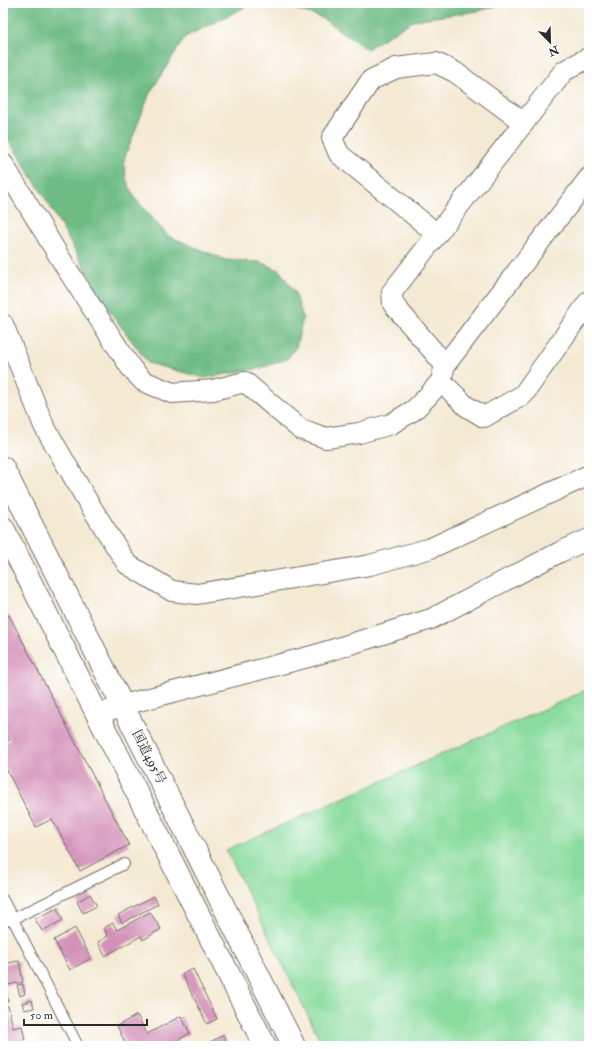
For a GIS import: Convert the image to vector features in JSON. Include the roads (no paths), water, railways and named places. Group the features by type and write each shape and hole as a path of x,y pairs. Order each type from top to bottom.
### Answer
{"highway":[{"name":"国道495号","path":"3,468 294,1046"},
{"name":"国道495号","path":"3,528 265,1046"}],"street":[{"path":"589,60 586,58 564,71 392,292 393,304 466,406 484,417 523,395 589,301"},
{"path":"437,234 339,154 332,138 371,80 396,68 436,63 455,72 524,123"},
{"path":"3,164 65,266 131,368 143,381 172,393 213,390 245,382 300,429 326,438 359,433 391,424 414,410 589,178"},
{"path":"3,324 44,426 88,502 127,564 172,591 196,594 370,565 431,548 589,475"},
{"path":"97,715 123,705 312,656 431,619 560,552 589,539"}],"lane":[{"path":"8,920 124,864"},
{"path":"3,900 8,920 78,1046"}]}
